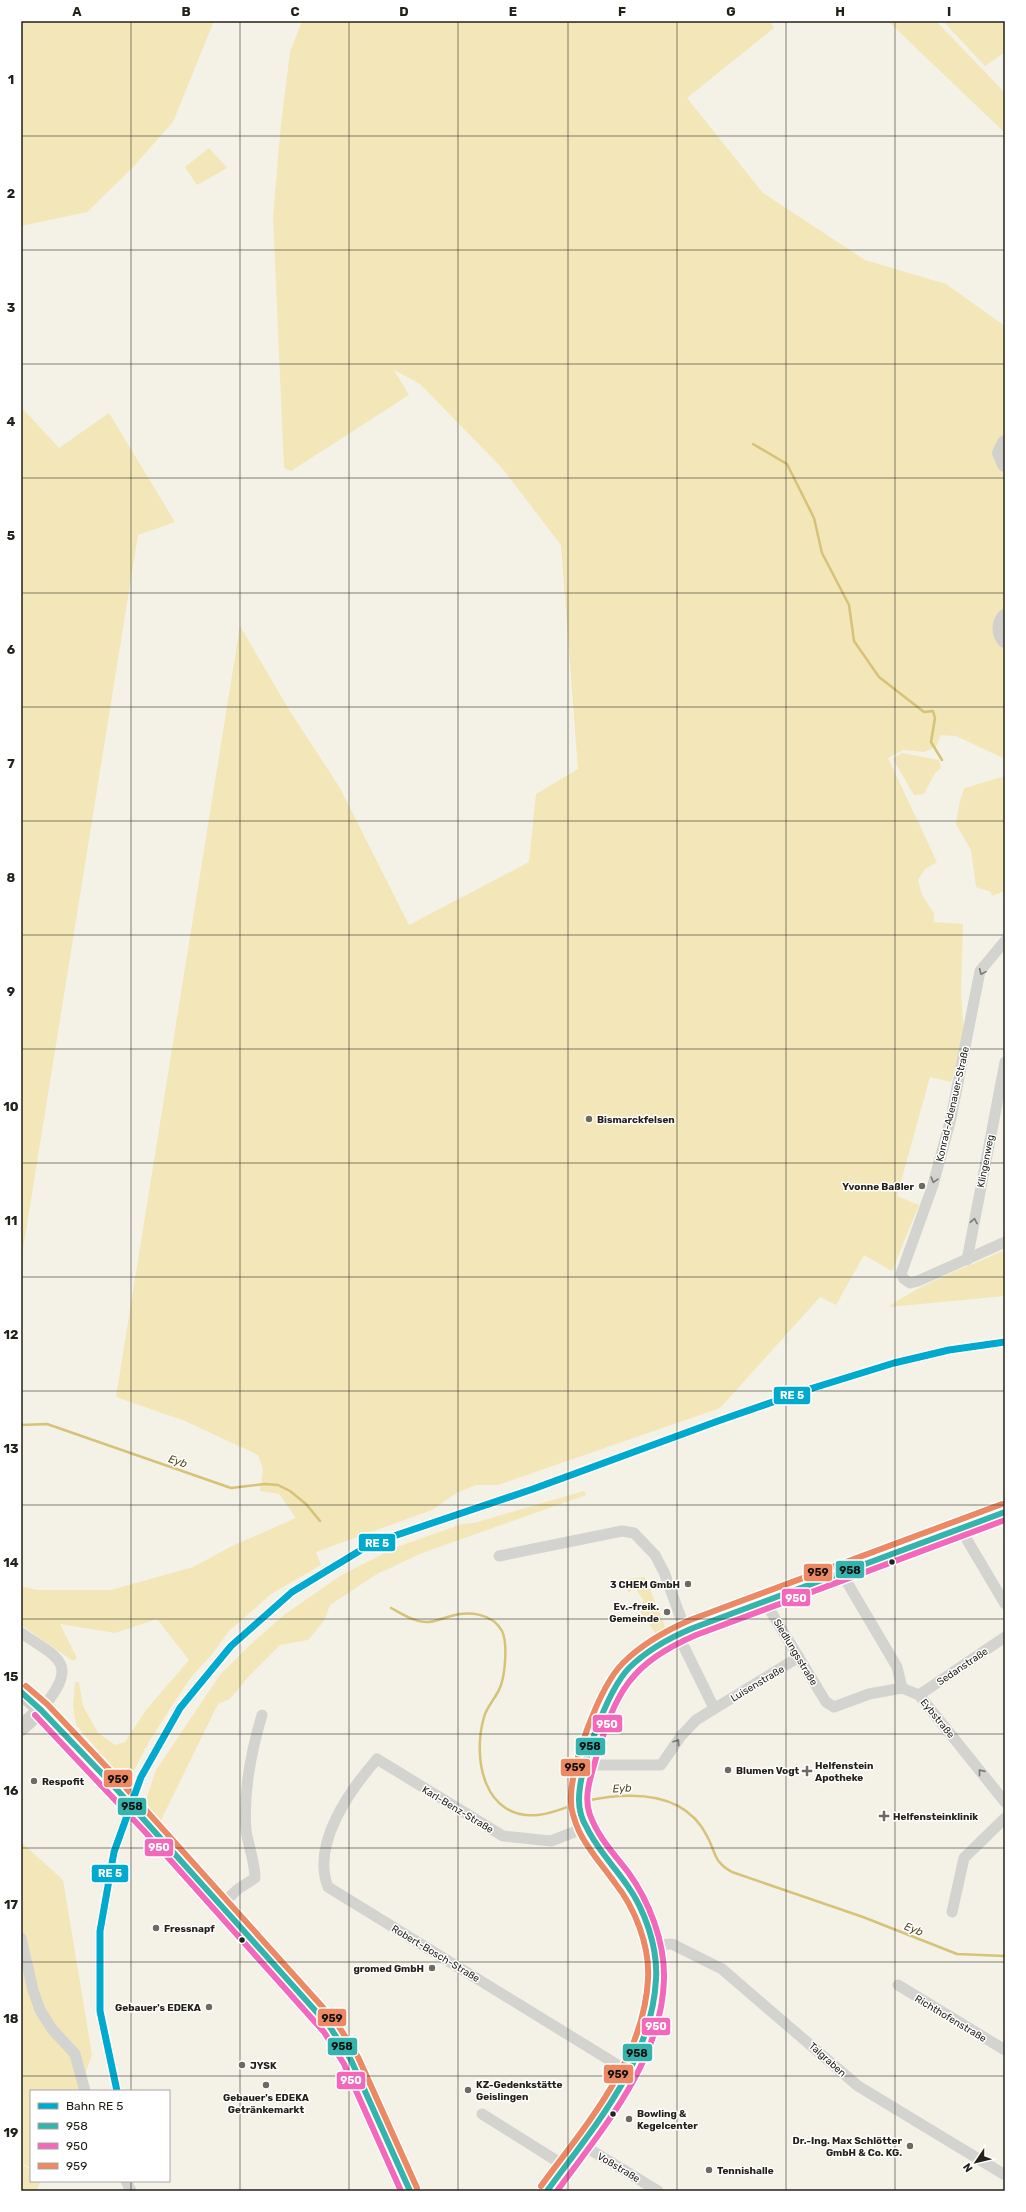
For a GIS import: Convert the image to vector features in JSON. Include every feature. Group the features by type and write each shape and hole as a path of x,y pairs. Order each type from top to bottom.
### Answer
{"street":[{"path":"1005,443 1000,454 1005,464"},
{"path":"1005,617 1000,628 1001,636 1005,640"},
{"name":"Konrad-Adenauer-Straße","path":"1005,941 980,971 951,1118 933,1185 901,1274 904,1279 910,1283 918,1281 1005,1242"},
{"name":"Klingenweg","path":"966,1260 1005,1062"},
{"path":"547,2191 581,2144 629,2072 649,2030 655,2003 657,1979 655,1945 634,1896 606,1860 584,1822 579,1791 600,1717 619,1679 652,1648 685,1639 765,1602 841,1572 1005,1512"},
{"path":"960,1528 1005,1604"},
{"path":"499,1556 622,1531 634,1533 655,1555 664,1572 685,1639 714,1708"},
{"path":"841,1572 897,1667 902,1688"},
{"name":"Siedlungsstraße","path":"765,1602 826,1702 834,1707 869,1694 902,1688"},
{"path":"21,1633 53,1654 61,1663 63,1676 59,1685 42,1710 21,1728"},
{"name":"Sedanstraße","path":"919,1695 1005,1637"},
{"name":"Luisenstraße","path":"586,1765 661,1765 681,1736 696,1720 799,1657"},
{"name":"Eybstraße","path":"902,1688 919,1695 1005,1802"},
{"path":"21,1692 42,1710 154,1829 309,2002 342,2045 358,2075 410,2191"},
{"path":"221,1905 238,1889 255,1878 246,1830 245,1812 250,1765 262,1715"},
{"name":"Karl-Benz-Straße","path":"350,1793 376,1759 503,1836 551,1841 584,1822"},
{"name":"Robert-Bosch-Straße","path":"350,1793 337,1814 324,1856 325,1879 328,1887 629,2072"},
{"path":"952,1912 964,1858 1005,1818"},
{"path":"21,1938 33,1990 40,2010 52,2029 74,2054 85,2090"},
{"name":"Talgraben","path":"655,1945 672,1944 722,1969 858,2086 1005,2175"},
{"name":"Richthofenstraße","path":"898,1985 1005,2050"},
{"path":"482,2114 565,2166"},
{"name":"Voßstraße","path":"581,2144 658,2191"},
{"path":"126,2182 131,2191"}],"shaded area":[{"path":"21,21 214,21 173,122 132,168 87,212 21,226"},
{"path":"302,21 770,21 774,28 687,98 763,193 865,260 946,284 1005,326 1005,759 956,736 941,735 936,747 924,752 903,750 888,758 937,862 925,869 918,880 922,895 934,913 934,922 963,924 961,993 964,1036 951,1082 930,1077 897,1196 919,1205 892,1271 864,1255 836,1305 820,1297 720,1408 498,1485 477,1485 458,1492 432,1510 316,1552 321,1565 271,1594 229,1631 213,1653 193,1675 150,1740 127,1783 76,1725 73,1705 75,1682 79,1682 83,1706 98,1733 115,1745 125,1742 146,1710 189,1660 157,1619 115,1633 60,1624 77,1658 73,1661 21,1625 21,1586 37,1590 111,1590 193,1567 232,1546 296,1518 279,1494 260,1491 263,1469 258,1455 185,1421 116,1397 240,626 288,708 340,788 409,925 529,862 536,794 578,769 561,545 502,468 420,384 394,370 409,395 291,471 284,468 273,217 281,124 290,52"},
{"path":"888,21 936,21 1005,93 1005,133"},
{"path":"943,21 1005,21 1005,52 985,66"},
{"path":"209,148 227,168 197,185 185,167"},
{"path":"21,407 59,448 109,413 175,522 138,535 21,1262"},
{"path":"902,753 939,760 941,768 935,773 924,794 914,795 893,759"},
{"path":"1005,776 1005,891 992,896 991,892 976,887 971,850 956,824 958,810 965,788"},
{"path":"1005,1250 1005,1296 889,1307 931,1282"},
{"path":"584,1491 586,1495 422,1553 377,1574 330,1605 324,1621 308,1640 280,1645 248,1677 230,1699 218,1704 161,1820 145,1803 156,1770 220,1675 250,1645 284,1615 340,1576 397,1547 462,1524 474,1523"},
{"path":"645,1577 665,1627 663,1633 657,1636 637,1606 644,1601 635,1588 628,1593 627,1579"},
{"path":"21,1842 63,1880 92,2055 79,2090 30,2090 30,2168 21,2163"},
{"path":"21,2164 30,2168 30,2182 40,2182 36,2191 21,2191"}],"waterway":[{"path":"753,444 787,464 814,518 822,553 849,605 854,641 879,677 924,712 933,711 935,718 931,742 942,760"},
{"name":"Eyb","path":"21,1425 47,1424 231,1488 265,1484 278,1485 290,1491 306,1504 320,1521"},
{"name":"Eyb","path":"391,1608 408,1617 422,1622 433,1621 458,1614 472,1614 486,1617 498,1625 504,1636 505,1643 504,1673 497,1694 485,1713 481,1733 480,1751 486,1784 494,1797 505,1808 520,1814 538,1815 573,1805"},
{"name":"Eyb","path":"585,1801 619,1796 636,1796 670,1802 684,1810 697,1821 707,1836 718,1860 732,1872 863,1917 957,1954 1005,1956"}],"transit line":[{"path":"117,2090 100,2011 100,1931 114,1852 141,1777 180,1708 231,1646 292,1592 361,1550 385,1539 533,1489 718,1421 813,1388 894,1363 949,1350 1005,1342"},
{"name":"959","path":"541,2186 594,2115 610,2090 636,2037 644,2008 648,1979 648,1966 644,1941 640,1928 629,1904 591,1851 579,1831 571,1806 572,1788 580,1750 595,1709 604,1690 614,1675 630,1656 646,1644 663,1633 690,1620 1002,1504"},
{"name":"958","path":"547,2191 601,2118 617,2092 632,2066 644,2038 652,2009 656,1967 655,1955 645,1918 622,1878 591,1836 582,1818 579,1804 580,1786 589,1750 604,1711 621,1679 629,1668 643,1656 667,1640 693,1628 1005,1512"},
{"name":"950","path":"557,2191 611,2118 627,2092 653,2037 661,2009 664,1965 659,1937 654,1922 636,1883 597,1831 590,1815 587,1801 590,1779 603,1735 619,1697 629,1682 655,1657 696,1635 1005,1520"},
{"name":"959","path":"26,1686 47,1704 117,1778 336,2022 358,2057 417,2188"},
{"name":"958","path":"21,1692 41,1710 111,1783 330,2027 351,2060 410,2191"},
{"name":"950","path":"35,1715 147,1834 324,2032 344,2064 401,2191"}],"place":[{"name":"Bismarckfelsen","path":"589,1119"},
{"name":"Yvonne Baßler","path":"922,1186"},
{"name":"3 CHEM GmbH","path":"688,1584"},
{"name":"Ev.-freik. Gemeinde","path":"667,1612"},
{"name":"Blumen Vogt","path":"728,1770"},
{"name":"Helfenstein Apotheke","path":"807,1771"},
{"name":"Respofit","path":"34,1781"},
{"name":"Helfensteinklinik","path":"884,1816"},
{"name":"Fressnapf","path":"156,1928"},
{"name":"gromed GmbH","path":"432,1968"},
{"name":"Gebauer's EDEKA","path":"209,2007"},
{"name":"JYSK","path":"242,2065"},
{"name":"Gebauer's EDEKA Getränkemarkt","path":"266,2085"},
{"name":"KZ-Gedenkstätte Geislingen","path":"468,2090"},
{"name":"Bowling & Kegelcenter","path":"629,2119"},
{"name":"Dr.-Ing. Max Schlötter GmbH & Co. KG.","path":"910,2146"},
{"name":"Tennishalle","path":"709,2170"}]}
